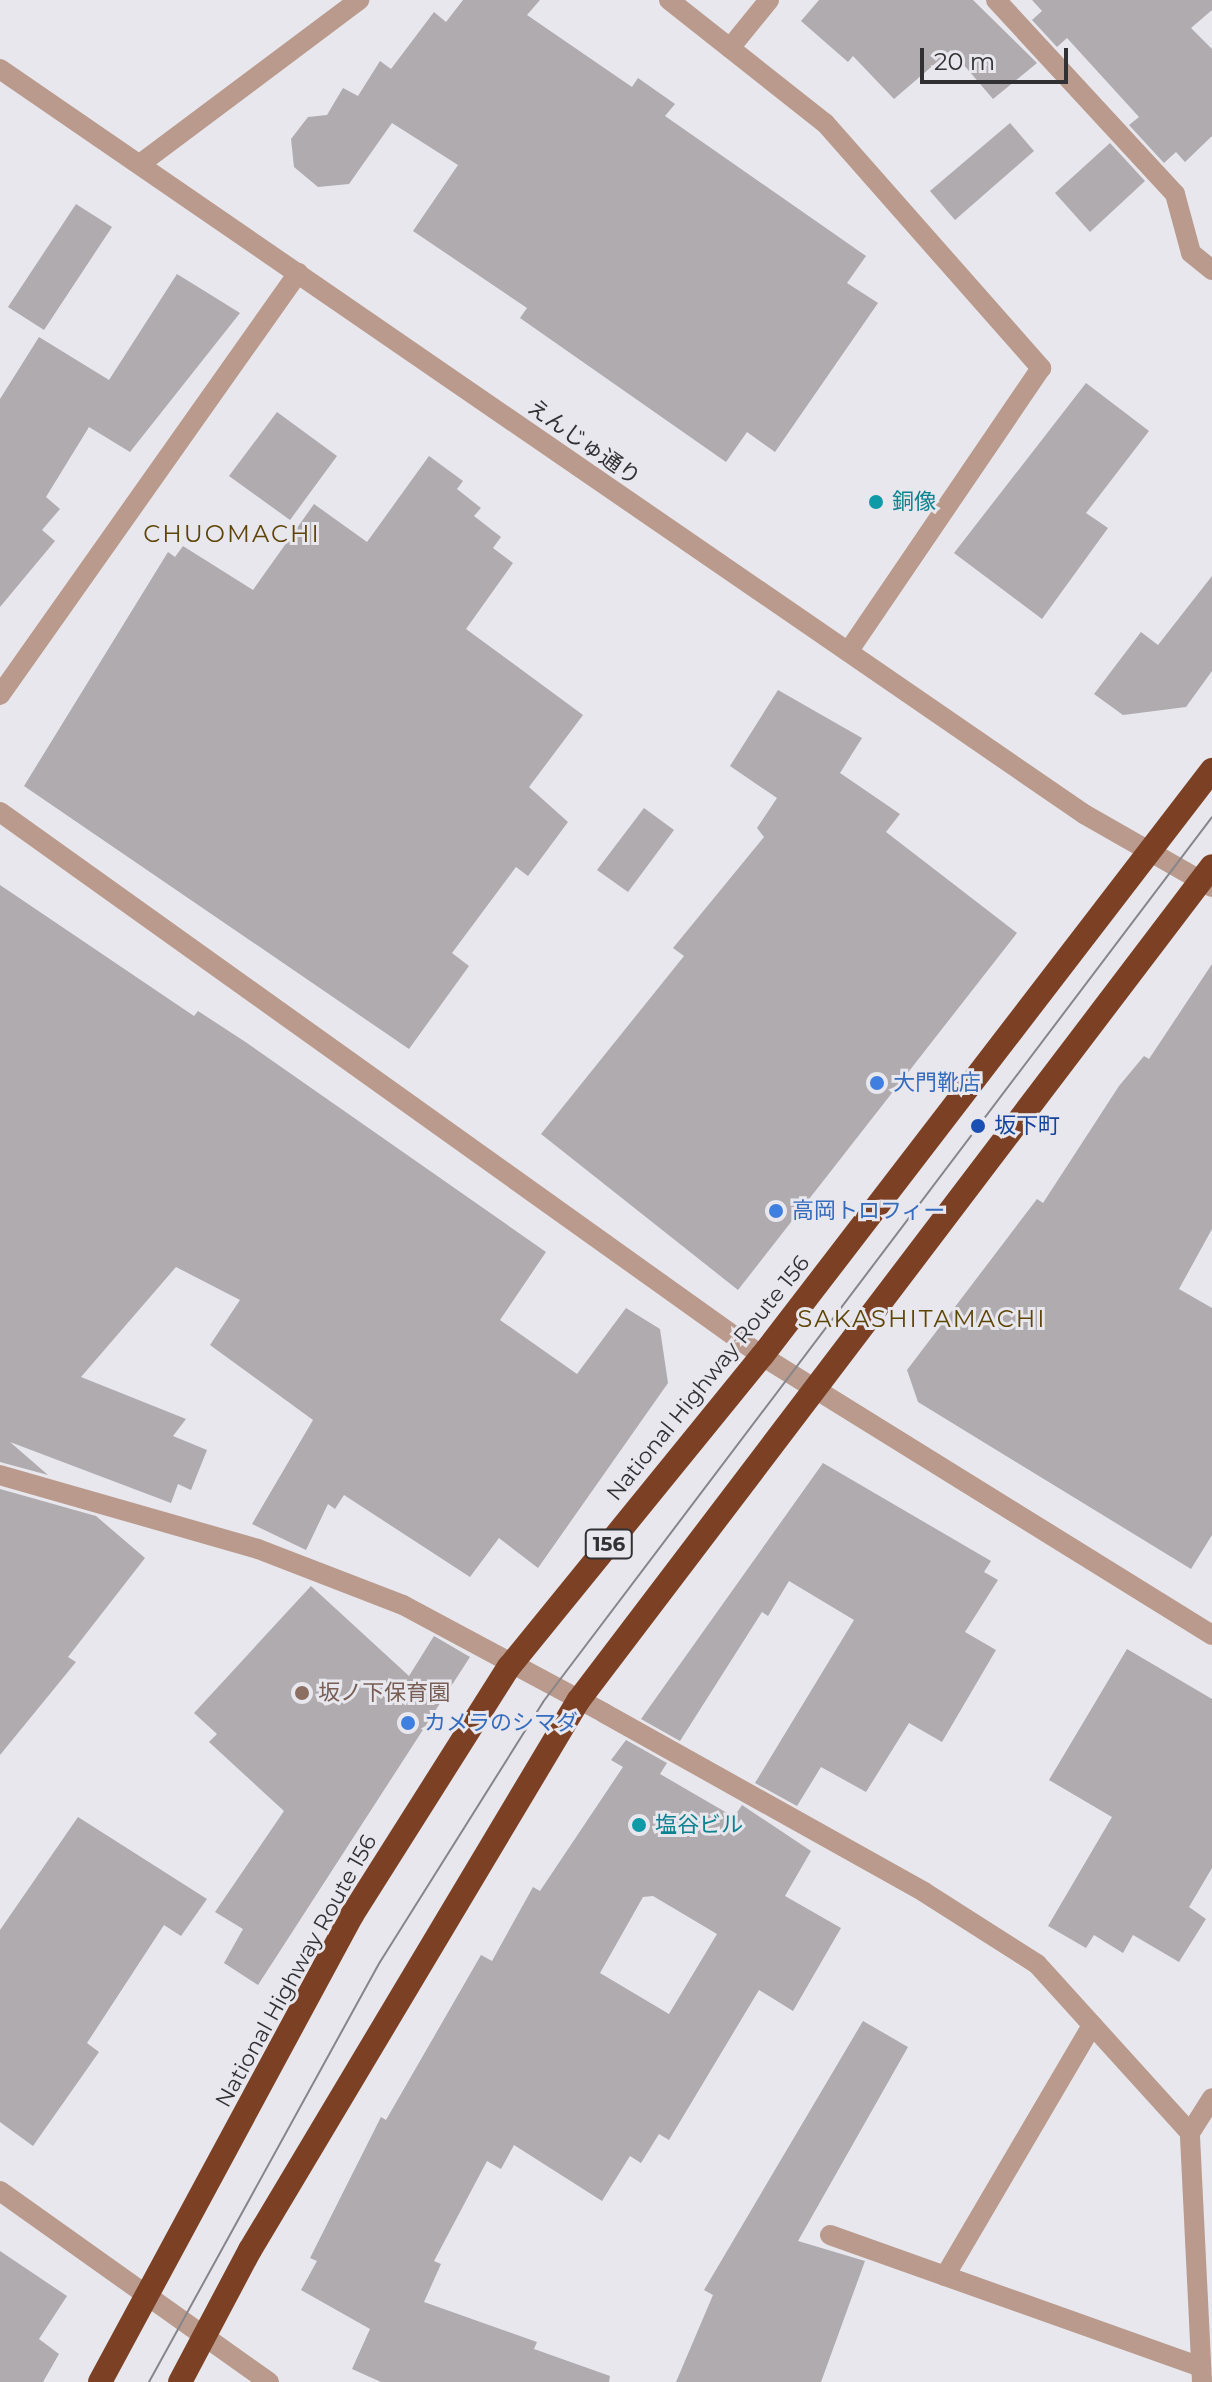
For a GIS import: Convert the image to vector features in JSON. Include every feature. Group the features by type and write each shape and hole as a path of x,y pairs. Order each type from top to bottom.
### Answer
{"highway":[{"name":"National Highway Route 156","path":"100,2382 352,1915 509,1667 762,1356 1144,850 1212,770"},
{"path":"180,2382 203,2335 578,1701 1208,877"}],"street":[{"path":"140,164 359,0"},
{"path":"669,0 825,123 1041,368 848,652"},
{"path":"730,48 769,0"},
{"path":"996,0 1175,194 1191,253 1212,270"},
{"name":"えんじゅ通り","path":"0,69 848,652 1144,850 1208,877"},
{"path":"0,695 298,273"},
{"path":"0,812 815,1392 1212,1635"},
{"path":"0,1475 258,1549 403,1605 509,1667 578,1701 924,1892 1037,1964 1190,2133"},
{"path":"945,2276 1092,2025"},
{"path":"830,2235 1201,2374 1203,2290 1190,2133 1212,2098"},
{"path":"0,2191 269,2382"}],"building":[{"path":"463,0 540,0 527,15 632,87 638,78 675,104 665,116 866,256 847,283 878,303 775,452 747,432 726,462 520,318 527,308 413,231 458,165 392,123 349,184 318,187 294,167 291,139 308,117 327,115 343,88 358,96 380,61 391,69 434,12 446,22"},
{"path":"819,0 973,0 1037,63 993,99 951,50 894,99 853,56 848,62 801,21"},
{"path":"1032,0 1212,0 1212,10 1191,28 1212,49 1212,136 1185,162 1176,152 1164,163 1129,125 1139,117 1067,38 1057,47 1032,20 1042,11"},
{"path":"1010,123 1034,151 955,220 930,191"},
{"path":"1110,143 1145,181 1090,232 1055,193"},
{"path":"76,204 112,227 44,330 8,307"},
{"path":"177,274 240,313 130,452 89,427 46,497 60,509 42,530 55,541 0,607 0,399 39,337 109,380"},
{"path":"1086,383 1149,431 1086,513 1108,528 1042,619 954,553"},
{"path":"277,412 337,456 290,520 229,476"},
{"path":"429,456 463,481 457,489 481,508 474,516 501,537 493,548 513,563 466,629 583,715 529,787 568,822 528,876 516,867 452,953 469,966 409,1049 24,786 168,552 175,557 183,546 253,590 314,504 367,542"},
{"path":"1212,576 1212,671 1186,707 1123,715 1094,694 1141,632 1158,645"},
{"path":"778,690 862,738 840,773 900,814 886,832 1017,933 738,1290 541,1134 684,956 673,948 764,837 757,828 777,798 730,766"},
{"path":"644,808 674,830 628,892 597,870"},
{"path":"0,885 194,1016 198,1011 247,1043 546,1252 500,1320 577,1374 626,1308 660,1329 668,1383 538,1568 499,1538 470,1577 344,1495 335,1509 328,1504 306,1550 252,1524 313,1420 210,1345 240,1300 176,1267 81,1377 186,1419 173,1436 207,1450 191,1490 178,1484 171,1503 10,1442 48,1475 0,1462"},
{"path":"1212,964 1212,1229 1179,1289 1212,1308 1212,1535 1191,1569 918,1402 907,1370 1037,1199 1043,1203 1119,1086 1144,1056 1149,1059"},
{"path":"823,1463 991,1561 984,1572 998,1580 965,1632 996,1650 942,1742 909,1723 866,1792 821,1767 797,1806 755,1783 854,1620 789,1581 768,1616 762,1612 680,1741 641,1719"},
{"path":"0,1489 96,1516 145,1558 68,1657 76,1662 0,1755"},
{"path":"311,1586 409,1676 434,1636 470,1657 258,1985 224,1963 243,1929 215,1912 284,1811 209,1742 217,1734 194,1713"},
{"path":"1127,1649 1212,1699 1212,1868 1189,1907 1206,1919 1179,1962 1133,1935 1123,1953 1094,1935 1086,1948 1048,1926 1112,1817 1049,1780"},
{"path":"626,1740 667,1763 660,1774 734,1817 742,1805 811,1851 785,1896 841,1928 793,2011 759,1990 669,2140 659,2134 641,2163 630,2156 602,2201 514,2145 501,2169 487,2161 434,2261 441,2264 424,2302 537,2342 534,2349 610,2376 609,2382 381,2382 352,2369 370,2329 301,2290 317,2261 310,2258 381,2117 386,2120 481,1955 492,1961 533,1887 540,1891 623,1767 611,1760","holes":["653,1896 717,1934 669,2014 600,1973 643,1897"]},
{"path":"78,1817 207,1899 181,1936 164,1925 87,2043 99,2052 33,2146 0,2122 0,1930"},
{"path":"863,2021 908,2047 798,2241 865,2261 821,2382 676,2382 713,2295 704,2290"},
{"path":"0,2251 67,2296 39,2339 59,2354 43,2382 0,2382"}],"tram line":[{"path":"149,2382 380,1962 543,1702 1212,817"}],"place":[{"name":"銅像","path":"876,502"},
{"name":"大門靴店","path":"877,1083"},
{"name":"坂下町","path":"978,1126"},
{"name":"高岡トロフィー","path":"776,1211"},
{"name":"坂ノ下保育園","path":"302,1693"},
{"name":"カメラのシマダ","path":"408,1723"},
{"name":"塩谷ビル","path":"639,1825"}],"district":[{"name":"CHUOMACHI","path":"232,534"},
{"name":"SAKASHITAMACHI","path":"922,1319"}]}
